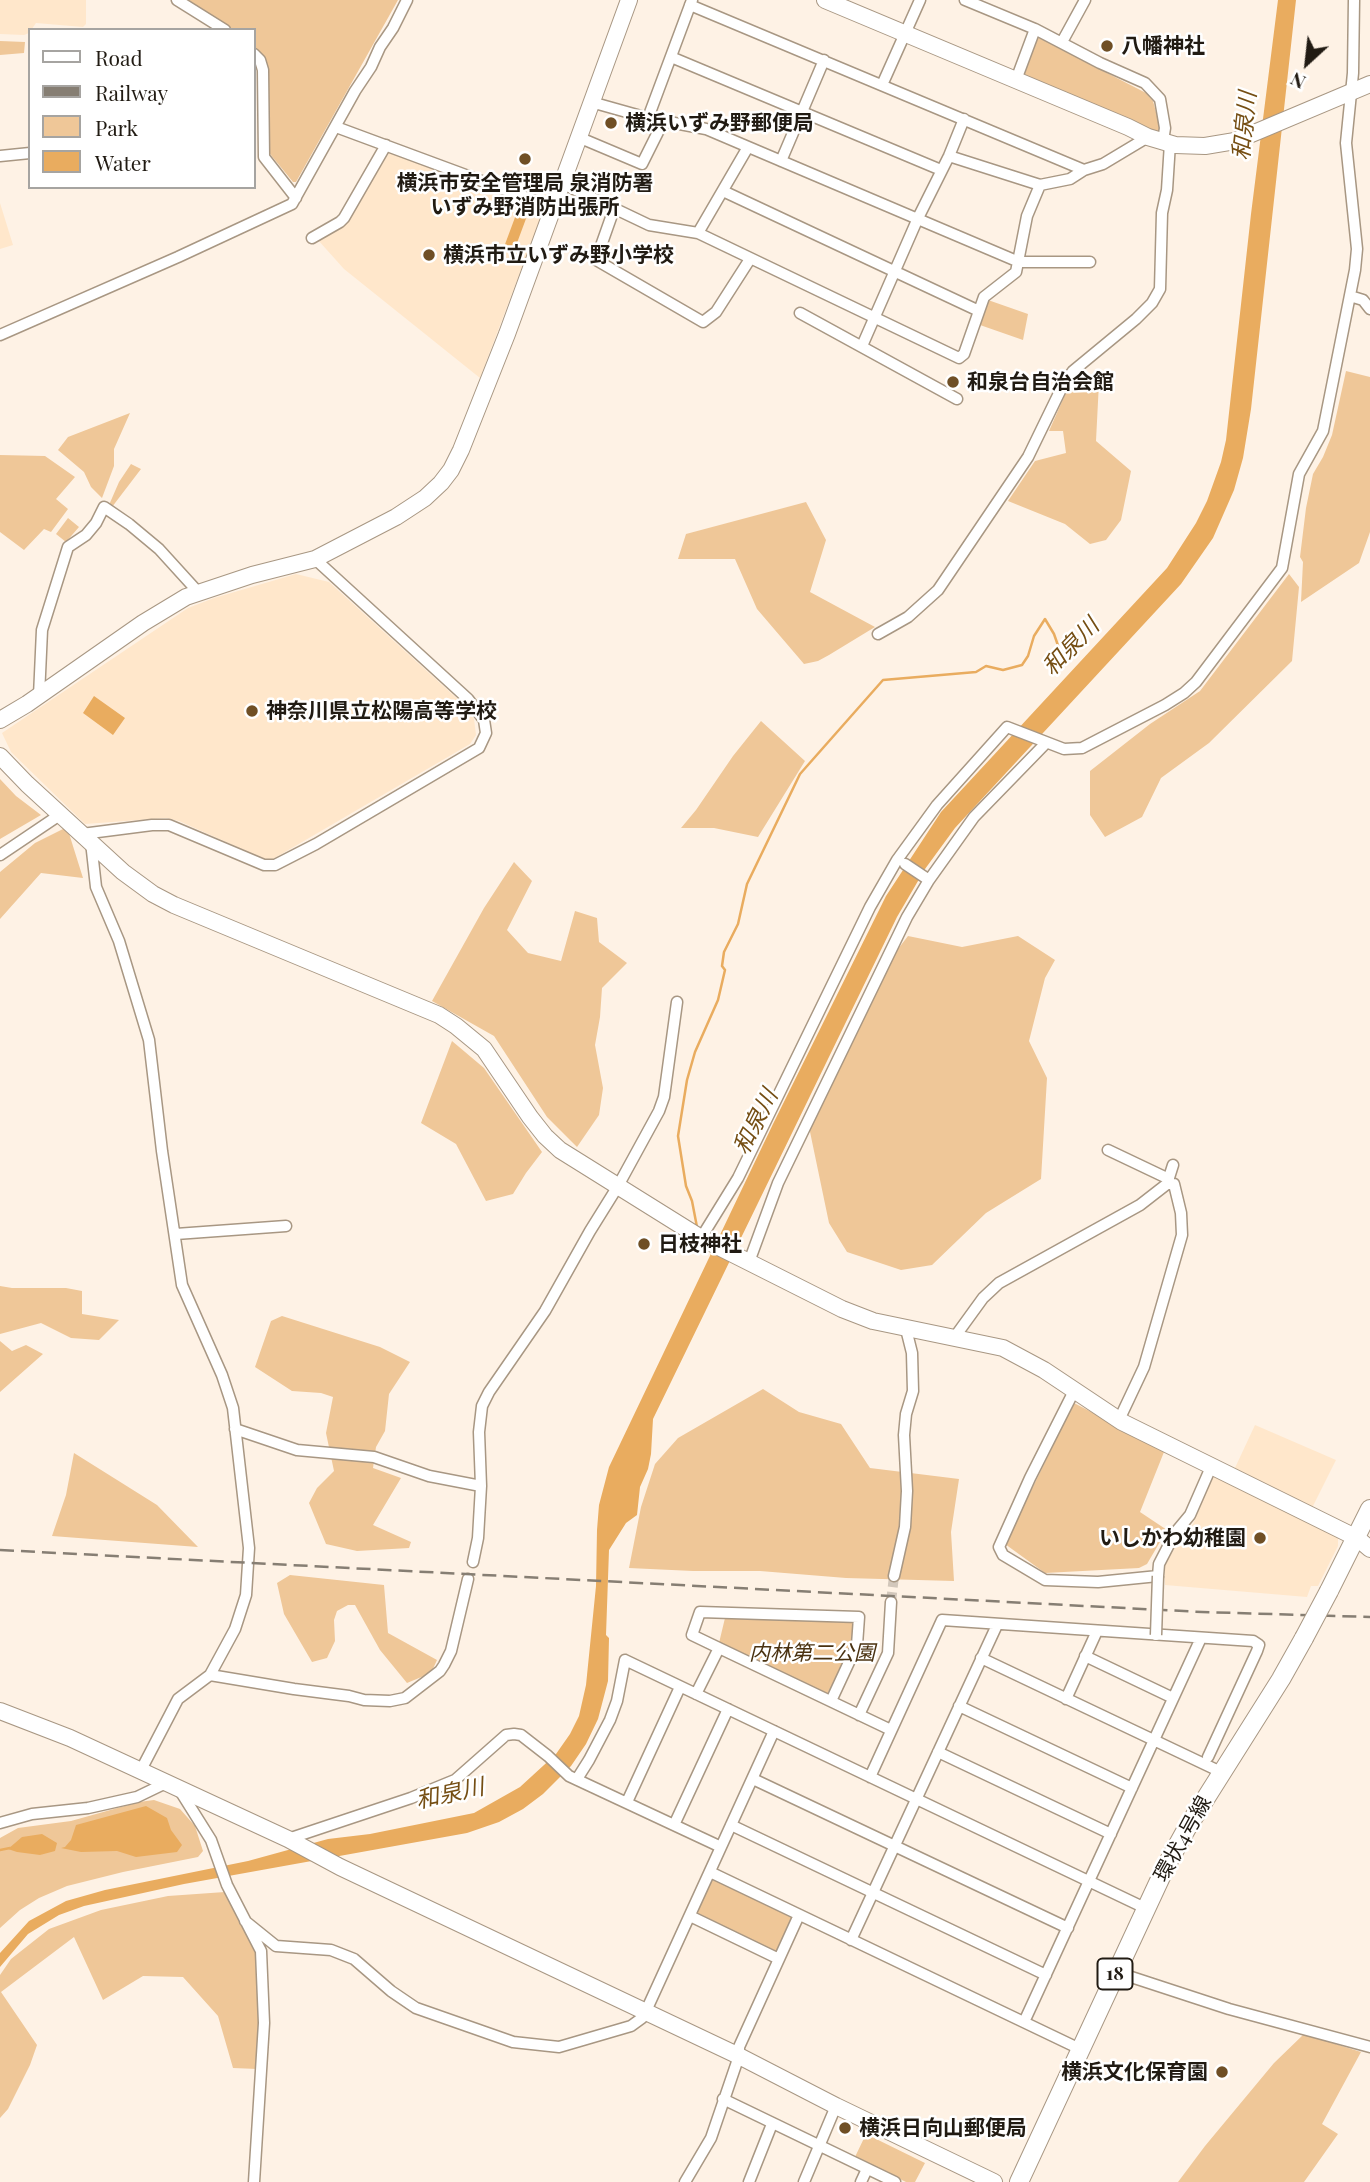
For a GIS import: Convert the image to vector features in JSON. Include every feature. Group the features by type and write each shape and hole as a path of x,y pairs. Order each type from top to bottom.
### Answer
{"main road":[{"name":"環状4号線","path":"1020,2182 1145,1908 1186,1828 1281,1679 1329,1591 1366,1542 1370,1509"}],"street":[{"path":"177,0 222,28"},
{"path":"0,335 292,204 407,0"},
{"path":"0,720 186,597 252,575 314,559 396,517 425,498 441,483 461,450 629,0"},
{"path":"825,0 1169,143"},
{"path":"883,85 919,0"},
{"path":"878,634 908,617 938,590 1028,457 1068,378 1153,303 1160,289 1162,212 1167,190 1169,143 1160,99 1152,89 1062,42 965,0"},
{"path":"1062,42 1086,0"},
{"path":"708,1242 870,907 897,860 937,805 1007,727 1064,749 1082,748 1184,693 1196,682 1282,568 1299,474 1323,431 1357,249 1346,143 1353,73 1354,0"},
{"path":"648,118 691,2 1084,170"},
{"path":"1016,80 1035,29"},
{"path":"256,56 263,70 258,119 264,158 296,198"},
{"path":"671,57 941,170"},
{"path":"781,161 824,60"},
{"path":"949,156 1040,185 1070,179 1084,170 1169,143 1220,145 1370,84"},
{"path":"592,102 663,122 706,129 1019,262 1090,262"},
{"path":"862,345 964,119"},
{"path":"578,137 642,164 663,122"},
{"path":"336,127 552,207"},
{"path":"312,238 344,218 386,145"},
{"path":"698,233 748,147"},
{"path":"0,156 28,153"},
{"path":"561,183 649,225 698,233 959,358 964,354 984,297 1016,272 1027,216 1040,185"},
{"path":"723,191 979,311"},
{"path":"614,209 596,260 703,322 716,312 750,259"},
{"path":"1350,296 1363,300 1370,309"},
{"path":"800,313 957,399"},
{"path":"39,696 42,630 68,547 86,535 104,507 130,524 159,550 199,593"},
{"path":"86,838 152,825 170,825 264,866 275,865 316,844 479,748 486,733 484,720 468,699 314,559"},
{"path":"742,1259 925,877 1039,741"},
{"path":"0,756 123,872 153,894 430,1011 456,1026 484,1049 545,1136 560,1150 708,1242 842,1309 873,1321 1003,1348 1075,1389 1119,1420 1366,1542"},
{"path":"0,855 61,814"},
{"path":"86,838 96,887 119,941 149,1040 162,1151 183,1285 222,1375 233,1408 249,1548 246,1595 235,1629 210,1675 178,1699 141,1770"},
{"path":"905,864 925,877"},
{"path":"473,1562 478,1538 481,1486 479,1433 482,1406 544,1311 659,1111 664,1097 677,1002"},
{"path":"1108,1150 1174,1184 1181,1213 1182,1235 1144,1367 1119,1420"},
{"path":"954,1338 983,1298 999,1283 1129,1212 1168,1182 1173,1165"},
{"path":"176,1234 286,1226"},
{"path":"894,1576 905,1527 907,1491 904,1435 906,1414 913,1391 912,1353 906,1329"},
{"path":"1075,1389 999,1547 1003,1555 1045,1580 1098,1582 1158,1576"},
{"path":"235,1429 297,1450 374,1457 429,1476 481,1486"},
{"path":"1156,1635 1159,1564 1175,1533 1190,1515 1211,1467"},
{"path":"210,1675 364,1700 390,1701 405,1698 444,1665 451,1651 468,1579"},
{"path":"859,1715 888,1653 891,1602"},
{"path":"831,1701 857,1645 859,1617 701,1608 692,1635 891,1730"},
{"path":"870,1777 942,1620 1253,1641 1259,1645 1208,1756"},
{"path":"851,1940 997,1625"},
{"path":"1066,1699 1097,1631"},
{"path":"1024,2022 1201,1637"},
{"path":"696,1694 719,1648"},
{"path":"1085,1656 1173,1698"},
{"path":"981,1658 1221,1772"},
{"path":"572,1776 589,1760 610,1720 617,1701 625,1660 1145,1908"},
{"path":"626,1802 680,1686"},
{"path":"959,1706 1132,1788"},
{"path":"674,1825 728,1709"},
{"path":"0,1711 70,1738 293,1842 994,2182"},
{"path":"245,1922 276,1946 331,1950 354,1959 391,1991 416,2008 513,2042 559,2047 631,2026 642,2018 646,2011 774,1731"},
{"path":"293,1842 455,1780 506,1735 521,1735 572,1776 721,1847"},
{"path":"938,1752 1111,1834"},
{"path":"752,1779 1068,1928"},
{"path":"0,1823 32,1814 88,1808 173,1786"},
{"path":"173,1786 211,1840 227,1885 261,1951 264,2023 254,2182"},
{"path":"732,1825 1046,1975"},
{"path":"710,1872 1080,2049"},
{"path":"685,2182 711,2138 739,2056 739,2047 799,1915"},
{"path":"690,1916 779,1959"},
{"path":"1116,1972 1229,2009 1370,2047"},
{"path":"723,2099 895,2182"},
{"path":"804,2182 836,2106"},
{"path":"749,2182 772,2124"},
{"path":"861,2182 867,2169"}],"shaded area":[{"path":"0,0 86,0 86,24 83,27 36,23 32,28 28,28 28,33 24,35 0,34"},
{"name":"横浜市立いずみ野小学校","path":"389,153 544,209 480,378 344,269 318,240 347,222"},
{"path":"0,203 13,245 0,249"},
{"name":"神奈川県立松陽高等学校","path":"296,574 329,582 462,703 474,719 476,735 470,744 273,859 264,859 179,821 166,818 85,824 11,752 2,733 188,608"},
{"name":"いしかわ幼稚園","path":"1255,1425 1336,1460 1312,1508 1234,1470"},
{"name":"いしかわ幼稚園","path":"1213,1476 1338,1536 1338,1546 1318,1586 1311,1586 1307,1597 1165,1585 1164,1565 1193,1524"}],"green space":[{"path":"185,0 398,0 296,182 293,182 270,154 268,70 265,60 256,50 256,28 229,28"},
{"path":"1039,38 1146,93 1153,101 1160,127 1157,134 1023,74 1035,40"},
{"path":"0,41 25,42 24,53 0,55"},
{"path":"988,300 1028,314 1023,340 980,325"},
{"path":"1346,371 1370,377 1370,532 1359,563 1301,602 1303,562 1300,557 1306,508 1313,474 1332,435"},
{"path":"1099,382 1096,441 1131,471 1121,520 1106,540 1090,544 1065,524 1008,501 1035,461 1066,453 1063,431 1049,431 1068,388"},
{"path":"130,413 114,449 114,466 102,498 91,487 84,472 58,450 68,437"},
{"path":"0,455 45,456 75,477 56,499 68,509 51,532 44,529 24,550 0,532"},
{"path":"131,464 141,469 112,507 109,505 119,482"},
{"path":"806,502 826,540 810,592 875,627 818,661 804,664 757,609 735,559 678,559 686,534"},
{"path":"68,518 79,527 66,542 56,534"},
{"path":"1289,574 1299,587 1292,661 1209,743 1161,778 1142,817 1105,837 1090,815 1090,771 1150,724 1200,691"},
{"path":"761,721 805,761 758,837 714,828 681,828 733,756"},
{"path":"0,779 16,796 41,815 0,839"},
{"path":"67,827 83,878 41,873 0,919 0,872 35,843"},
{"path":"514,862 532,881 507,930 528,953 561,961 575,911 597,918 599,942 627,963 602,988 595,1045 603,1088 599,1115 577,1147 547,1117 494,1036 432,1001 484,908"},
{"path":"908,936 962,947 1018,936 1055,960 1045,978 1029,1041 1047,1078 1041,1179 986,1213 932,1265 901,1270 847,1252 829,1223 809,1127 871,984"},
{"path":"452,1041 484,1068 542,1152 513,1194 486,1201 456,1144 421,1123"},
{"path":"0,1286 82,1291 82,1314 119,1320 99,1340 71,1338 41,1323 0,1334"},
{"path":"282,1316 380,1347 410,1362 389,1394 385,1431 376,1447 373,1468 401,1478 373,1525 411,1542 409,1548 357,1551 326,1544 309,1503 317,1488 334,1471 326,1433 333,1397 321,1393 292,1391 255,1367 271,1321"},
{"path":"0,1341 12,1351 26,1345 43,1354 0,1392"},
{"path":"763,1389 799,1412 841,1424 870,1468 959,1479 951,1532 954,1581 846,1578 760,1571 629,1568 641,1507 655,1464 678,1438"},
{"path":"1074,1403 1164,1452 1140,1512 1167,1530 1147,1564 1139,1568 1045,1573 1005,1544"},
{"path":"74,1453 157,1505 198,1547 52,1536 66,1495"},
{"path":"290,1575 384,1585 388,1633 437,1660 431,1673 407,1683 380,1650 355,1605 348,1605 337,1611 334,1620 335,1641 327,1658 312,1662 284,1614 277,1583"},
{"name":"内林第二公園","path":"725,1618 853,1622 852,1642 827,1694 719,1643"},
{"path":"154,1800 180,1809 195,1826 203,1851 198,1857 67,1886 39,1898 0,1928 0,1838 18,1828 71,1821"},
{"path":"711,1879 794,1917 778,1952 695,1913"},
{"path":"225,1892 257,1945 260,2002 257,2069 233,2068 218,2016 183,1977 143,1976 103,2000 74,1937 1,1992 37,2045 8,2109 0,2118 0,1975 11,1959 49,1929 101,1910 168,1896"},
{"path":"1304,2034 1361,2052 1322,2124 1338,2134 1304,2182 1178,2182 1274,2063"},
{"path":"866,2134 925,2163 915,2182 906,2182 855,2157"}],"water":[{"path":"1278,0 1296,0 1251,409 1243,458 1234,490 1213,538 1181,584 955,828 925,869 897,917 653,1419 651,1454 640,1487 637,1515 626,1523 609,1550 606,1635 609,1638 608,1681 598,1719 586,1744 571,1766 543,1794 499,1822 467,1833 184,1884 84,1906 59,1915 28,1934 0,1967 0,1953 29,1921 66,1901 105,1890 248,1861 328,1839 370,1834 474,1813 520,1787 556,1754 570,1734 579,1716 586,1685 596,1586 599,1505 609,1467 773,1124 886,896 941,812 1167,568 1207,501 1226,440"},
{"path":"517,212 527,216 514,251 504,247"},
{"path":"94,696 125,718 113,735 83,713"},
{"path":"146,1806 167,1818 171,1830 182,1845 177,1852 136,1857 117,1851 81,1852 61,1848 71,1840 76,1825"},
{"path":"42,1834 57,1843 55,1851 40,1855 8,1849 22,1837"}],"waterway":[{"name":"和泉川","path":"697,1227 686,1186 678,1136 687,1080 695,1052 718,1000 725,970 722,966 724,952 738,924 747,884 800,774 883,680 976,672 986,666 1003,670 1022,665 1028,656 1034,636 1045,619 1062,657"},
{"path":"0,1850 10,1848"}],"tunnel":[{"path":"891,1602 894,1576"}],"railway":[{"path":"0,1550 1202,1612 1370,1617"}],"place":[{"name":"八幡神社","path":"1107,46"},
{"name":"横浜いずみ野郵便局","path":"611,123"},
{"name":"横浜市安全管理局 泉消防署 いずみ野消防出張所","path":"525,159"},
{"name":"横浜市立いずみ野小学校","path":"429,255"},
{"name":"和泉台自治会館","path":"953,382"},
{"name":"神奈川県立松陽高等学校","path":"252,711"},
{"name":"日枝神社","path":"644,1244"},
{"name":"いしかわ幼稚園","path":"1260,1538"},
{"name":"横浜文化保育園","path":"1222,2072"},
{"name":"横浜日向山郵便局","path":"845,2128"}]}
